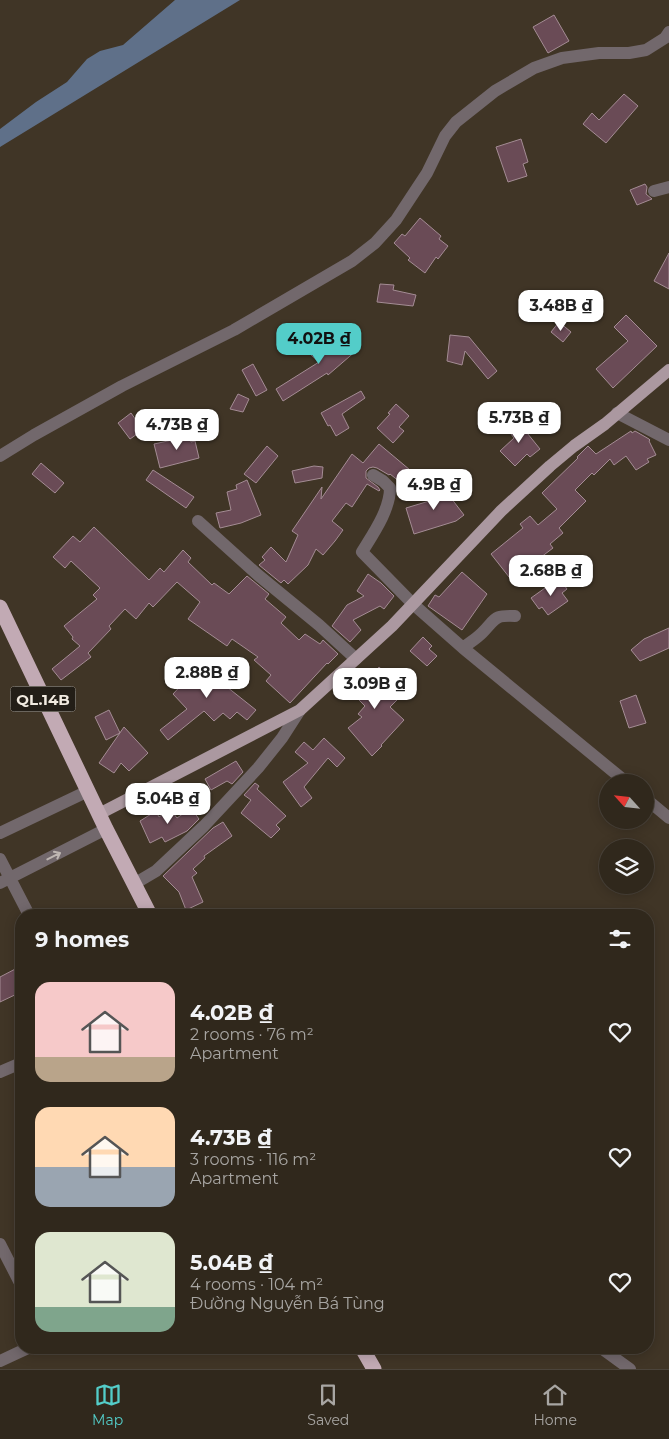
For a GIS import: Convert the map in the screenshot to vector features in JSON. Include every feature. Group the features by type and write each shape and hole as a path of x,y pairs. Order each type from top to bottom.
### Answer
{"highway":[{"name":"QL.14B","path":"0,607 106,829 147,909"},
{"path":"365,1354 374,1369"}],"main road":[{"path":"99,814 300,710 392,626 501,511 550,466 669,370"}],"street":[{"path":"0,456 122,386 234,330 352,261 375,243 396,220 427,173 445,136 456,122 495,91 534,68 562,58 646,50 664,38 669,32"},
{"path":"654,191 669,187"},
{"path":"617,413 669,440"},
{"path":"374,475 390,488 390,492 382,517 362,552 413,604 463,648 616,774"},
{"path":"198,521 356,659"},
{"path":"463,648 482,634 494,619 501,615 515,616"},
{"path":"134,884 156,871 204,826 258,768 282,738 300,710"},
{"path":"0,833 88,791"},
{"path":"654,806 669,818"},
{"path":"5,880 106,829"},
{"path":"0,858 5,880 24,909"},
{"path":"0,1072 15,1066"},
{"path":"0,1244 15,1273"},
{"path":"0,1361 15,1354"},
{"path":"609,1354 630,1369"}],"water":[{"path":"175,0 240,0 0,147 0,129 67,82 87,59 100,51 123,45"}],"building":[{"path":"554,15 569,41 548,53 533,27"},
{"path":"624,94 638,106 606,143 583,124 592,113 599,120"},
{"path":"521,139 528,162 523,164 527,176 508,182 496,147"},
{"path":"645,184 647,187 646,194 652,199 637,205 630,190"},
{"path":"420,218 441,236 439,239 448,246 438,259 436,257 425,273 408,260 410,258 394,243 402,234 405,236"},
{"path":"669,253 669,289 654,281"},
{"path":"380,284 394,285 393,290 416,295 413,306 377,302"},
{"path":"626,315 657,346 613,388 596,369 628,341 614,327"},
{"path":"559,322 571,332 563,342 551,332"},
{"path":"329,335 336,342 342,336 357,350 328,375 327,373 283,401 276,389 319,362 310,354"},
{"path":"450,335 469,337 497,371 488,379 465,351 462,365 447,361"},
{"path":"253,364 267,390 256,396 242,370"},
{"path":"361,391 365,398 342,414 349,428 336,436 321,413"},
{"path":"238,394 249,399 243,412 230,409"},
{"path":"396,404 409,416 399,427 404,431 393,443 377,428 390,414 388,413"},
{"path":"131,413 143,430 130,439 118,423"},
{"path":"515,418 540,449 530,457 527,454 515,466 500,451 514,438 505,426"},
{"path":"188,431 191,442 195,441 199,458 160,468 154,444 177,439 176,433"},
{"path":"631,431 632,433 635,431 649,439 656,455 647,459 649,462 636,470 626,456 614,465 610,459 594,475 592,473 575,490 586,501 559,528 563,533 550,544 553,548 528,567 529,569 513,582 491,554 523,528 520,524 530,516 538,525 557,509 542,493 588,446 596,454"},
{"path":"379,444 410,470 400,482 390,474 377,468 369,468 366,471 366,478 380,490 367,484 352,507 346,503 332,521 343,530 323,555 316,549 308,565 288,584 284,580 281,583 259,565 265,560 262,557 271,547 286,562 298,535 292,531 322,487 321,499 352,454 363,463"},
{"path":"267,446 278,456 256,483 244,474"},
{"path":"41,463 64,483 55,493 32,474"},
{"path":"314,466 323,467 322,478 295,483 292,471"},
{"path":"153,470 194,497 186,508 146,480"},
{"path":"247,480 261,515 241,523 220,528 216,513 231,510 227,492 237,489 236,485"},
{"path":"438,481 464,515 456,521 414,534 406,508 436,499 428,489"},
{"path":"94,527 149,580 160,568 164,572 183,550 191,558 188,562 212,585 214,583 229,594 247,576 269,594 265,599 286,617 281,623 299,640 305,634 320,644 323,640 338,654 327,663 290,703 266,681 271,675 254,660 258,657 232,639 227,646 188,619 200,602 177,582 153,607 149,603 136,619 125,609 109,626 111,629 88,653 91,657 61,680 52,669 80,646 72,639 73,637 64,626 97,599 93,595 100,588 71,561 65,568 53,557 73,536 80,542"},
{"path":"462,572 487,594 462,630 428,606 435,595 439,597"},
{"path":"368,574 381,583 394,596 384,609 380,606 353,620 361,630 350,642 332,626 347,605 364,596 357,591"},
{"path":"559,578 567,589 562,593 568,601 548,615 542,607 539,609 531,598"},
{"path":"669,628 669,648 640,661 631,650 644,639"},
{"path":"423,637 432,646 429,649 437,656 427,666 410,651"},
{"path":"201,664 218,679 227,666 237,673 227,687 256,710 247,720 237,712 230,719 223,713 214,721 204,711 168,740 160,730 187,709 173,694"},
{"path":"379,667 398,684 396,687 403,694 390,707 404,720 372,756 348,728 362,717 358,714 365,706 344,685 353,676 362,686"},
{"path":"636,695 646,723 629,728 620,701"},
{"path":"109,710 120,733 106,740 95,717"},
{"path":"124,727 148,753 129,771 121,763 114,773 99,763"},
{"path":"324,738 345,758 337,767 328,758 304,787 312,798 301,807 283,782 308,763 295,752 304,742 313,750"},
{"path":"236,761 243,772 232,784 227,781 211,790 205,779"},
{"path":"255,783 259,786 257,789 286,816 276,825 280,829 271,838 241,813 251,800 244,795"},
{"path":"191,808 199,819 187,831 165,842 162,837 150,843 140,821 156,811 159,817 170,809 177,818"},
{"path":"223,822 232,836 204,856 205,858 193,869 197,873 192,877 203,902 186,909 179,892 163,876 213,828"},
{"path":"15,969 15,995 0,1002 0,977"}]}
